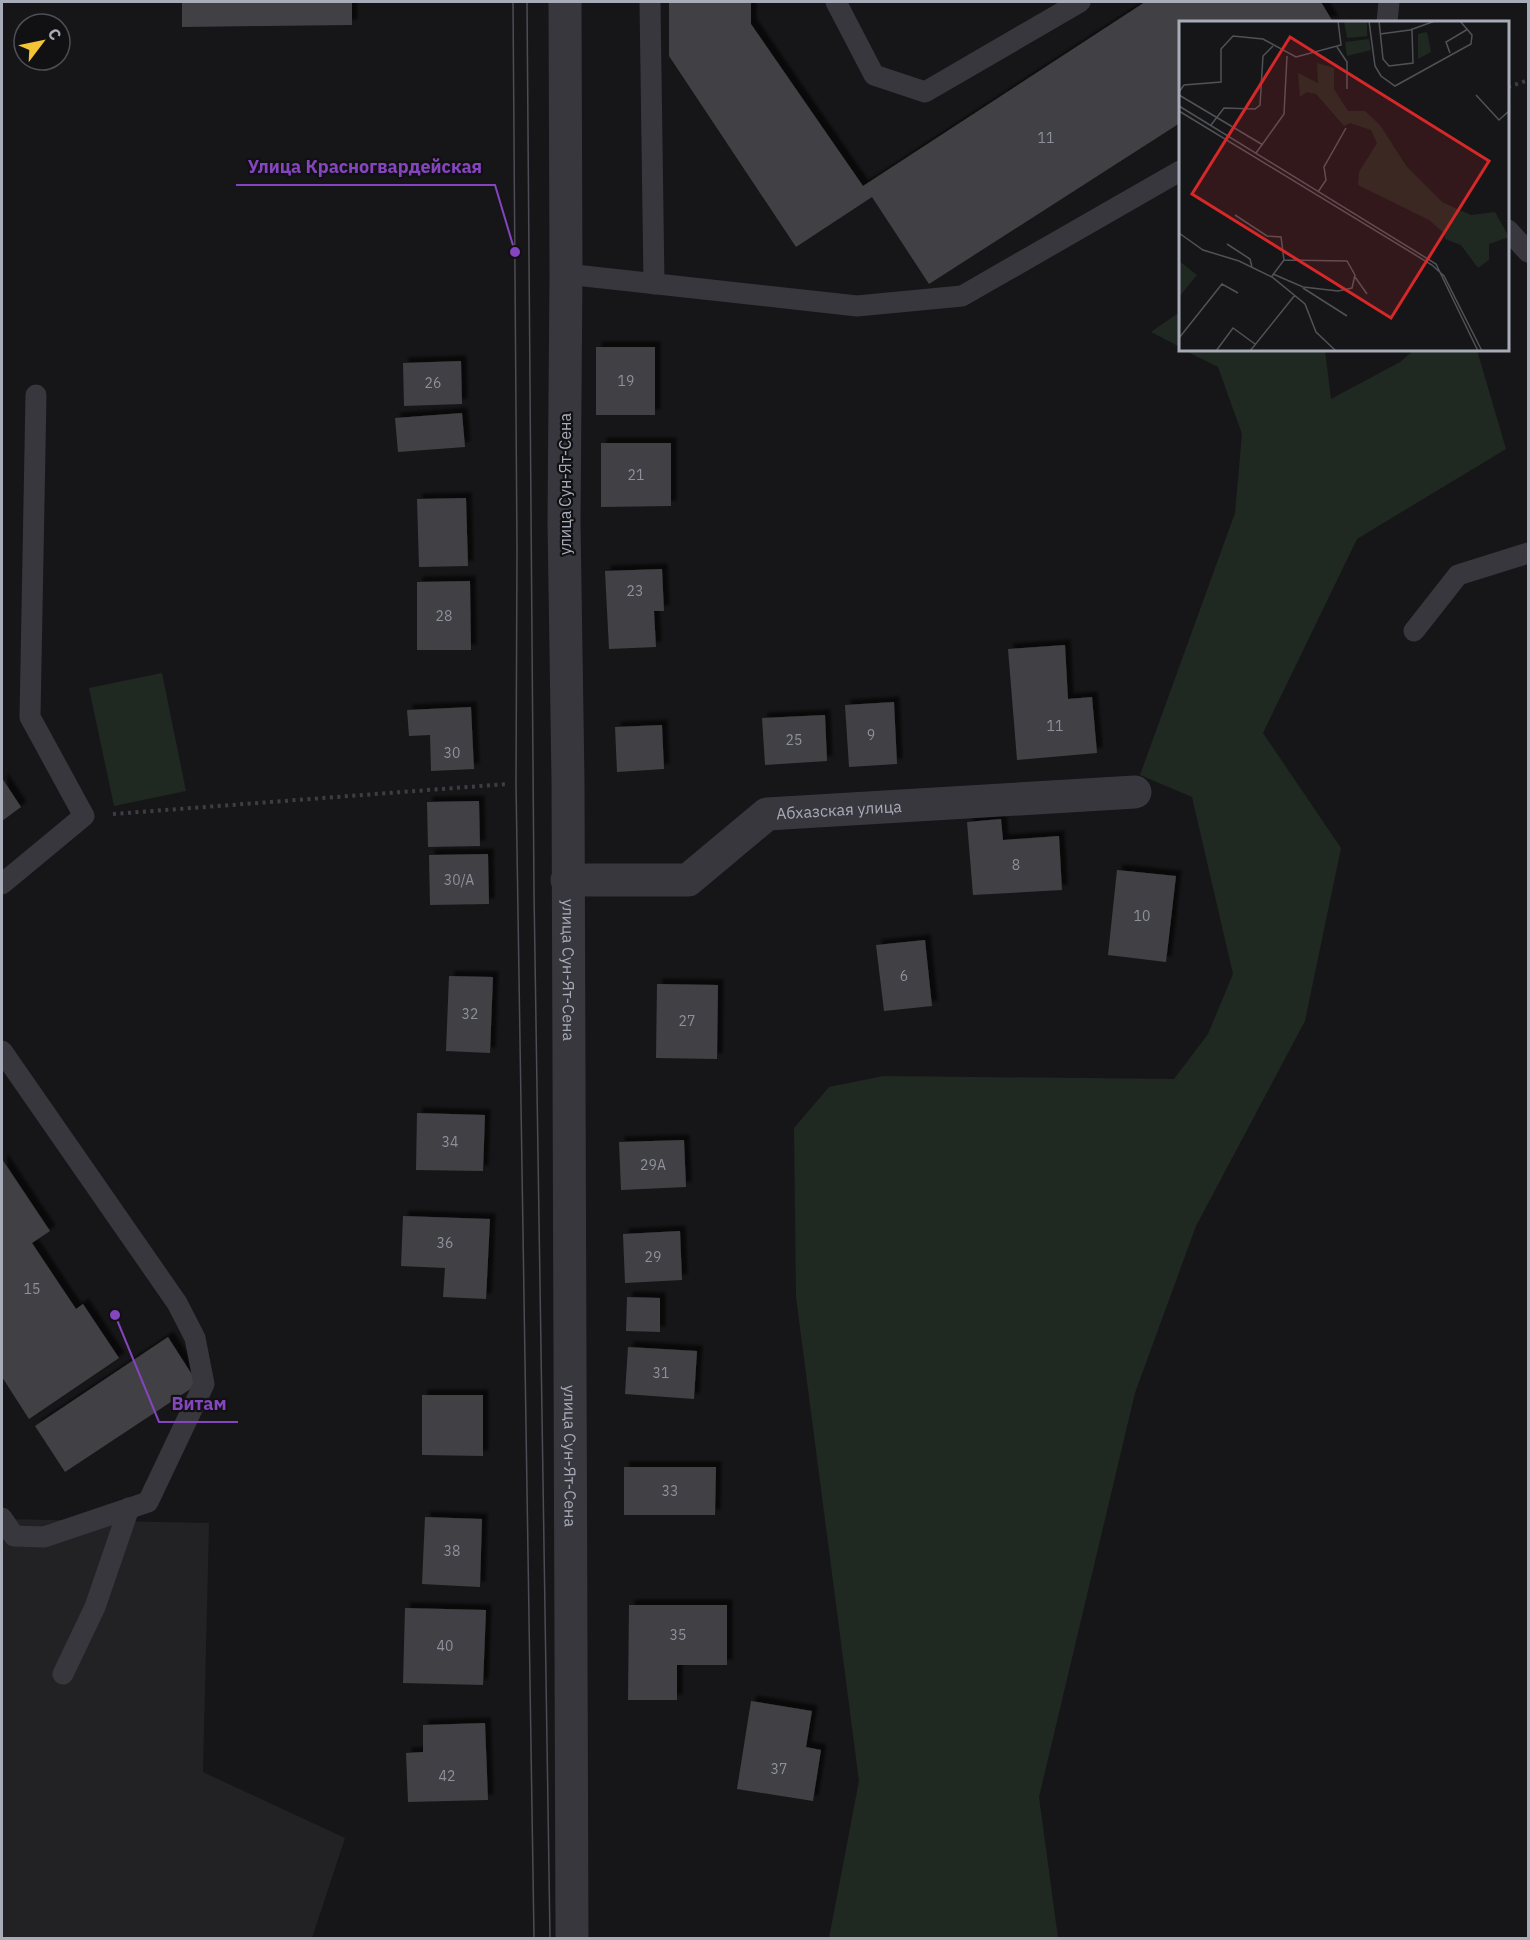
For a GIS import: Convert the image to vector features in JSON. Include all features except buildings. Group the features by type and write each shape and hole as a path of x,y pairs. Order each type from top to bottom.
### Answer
{"street":[{"name":"улица Сун-Ят-Сена","path":"565,2 564,522 568,781 572,1938"},
{"name":"Абхазская улица","path":"567,880 688,880 767,814 1135,792"}],"lane":[{"path":"650,2 654,284"},
{"path":"836,2 874,75 925,92 1080,2"},
{"path":"1388,21 1389,2"},
{"path":"566,274 857,306 962,296 1179,172"},
{"path":"1509,232 1528,252"},
{"path":"2,884 84,816 30,717 36,395"},
{"path":"1414,631 1458,575 1528,553"},
{"path":"2,1051 177,1303 195,1338 204,1384 148,1502 44,1537 14,1536 2,1518"},
{"path":"63,1674 95,1607 129,1508"}],"path":[{"path":"1509,87 1528,80"},
{"path":"84,816 507,784"}],"shaded area":[{"path":"1179,313 1179,346 1151,332"},
{"path":"1186,351 1325,351 1331,399 1400,362 1413,351 1477,351 1506,449 1357,539 1263,733 1341,848 1305,1021 1196,1226 1135,1393 1039,1797 1058,1938 829,1938 859,1781 796,1297 794,1128 829,1087 883,1076 1174,1079 1208,1034 1233,974 1192,797 1140,775 1235,513 1242,434 1218,367"},
{"path":"162,673 186,791 114,806 89,688"},
{"path":"2,1519 209,1523 203,1772 345,1838 312,1938 2,1938"}],"tram line":[{"path":"513,2 517,548 516,784 534,1938"},
{"path":"527,2 534,892 550,1938"}],"place":[{"name":"Улица Красногвардейская","path":"515,252"},
{"name":"Витам","path":"115,1315"}]}
